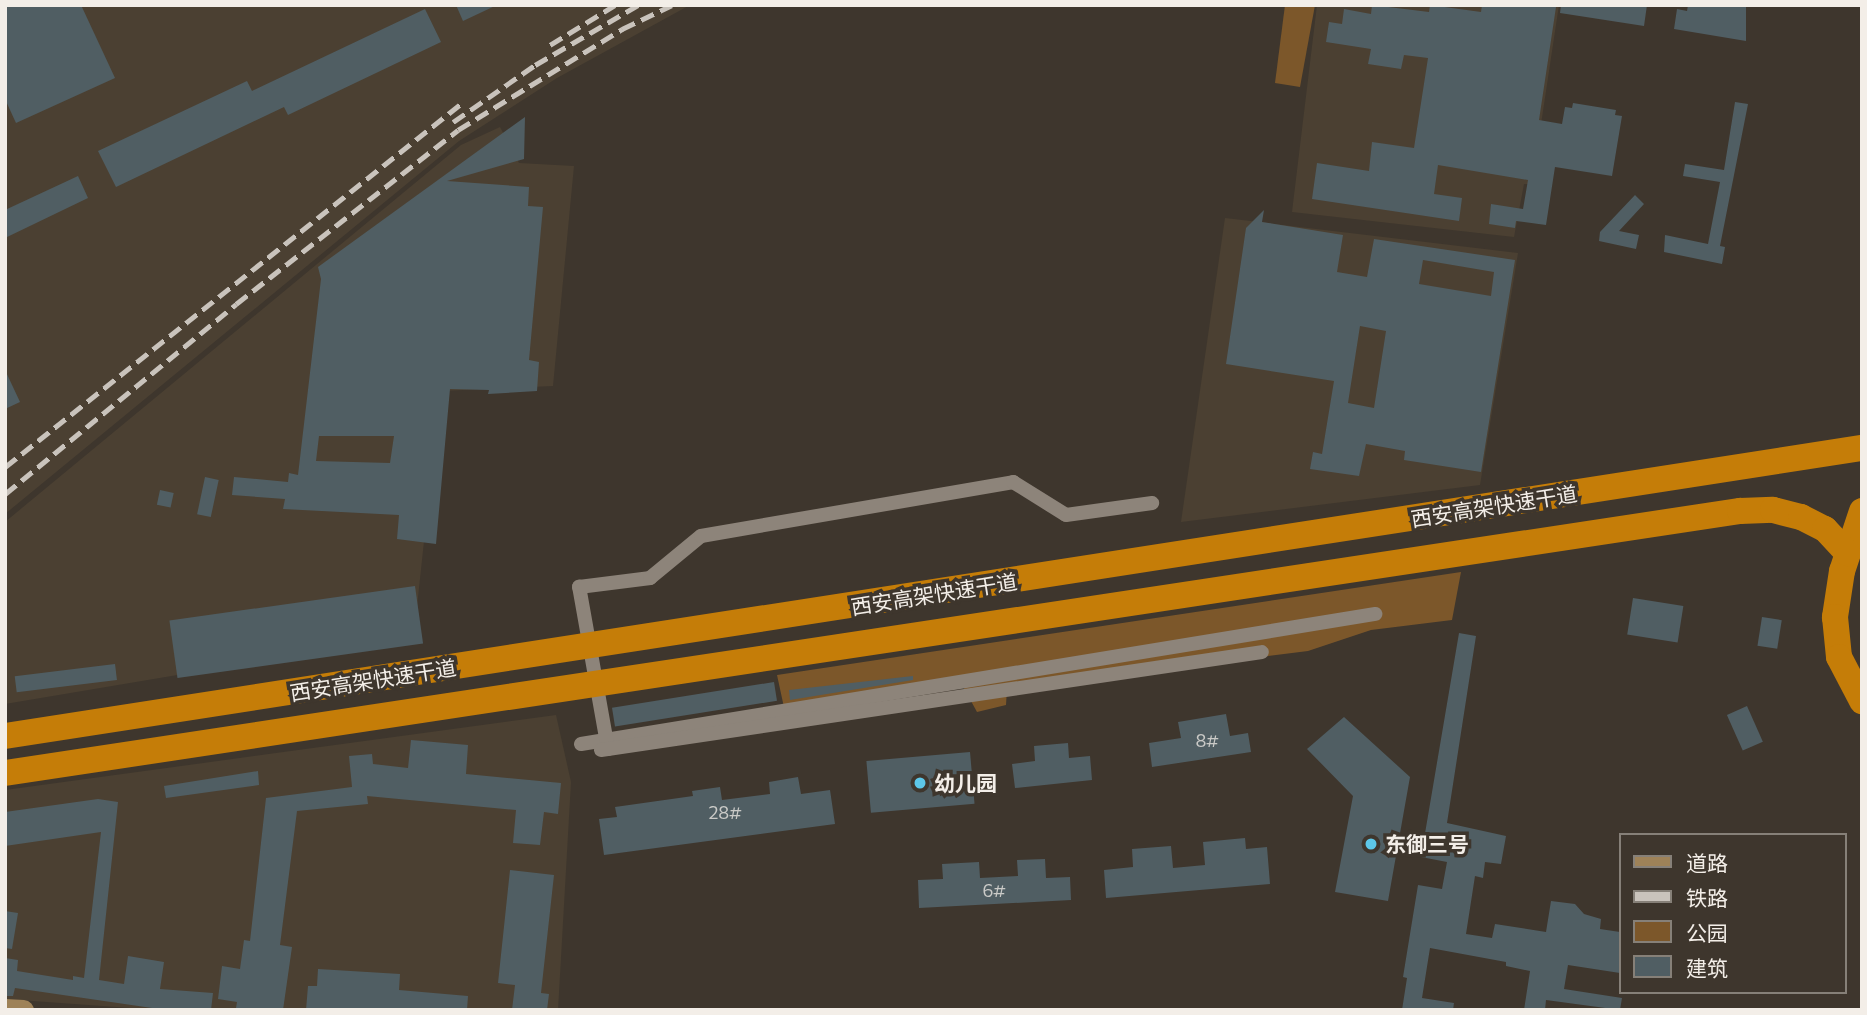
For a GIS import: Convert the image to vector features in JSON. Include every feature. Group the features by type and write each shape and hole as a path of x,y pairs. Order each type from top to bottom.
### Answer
{"highway":[{"name":"西安高架快速干道","path":"5,736 761,621 1862,448"},
{"name":"西安高架快速干道","path":"5,773 1740,511 1773,510 1801,517 1825,530 1847,553"},
{"path":"1862,511 1847,553 1836,604 1835,632 1843,669 1862,701"}],"street":[{"path":"607,744 579,587 650,578 701,536 1013,482 1066,515 1152,503"},
{"path":"582,748 1375,614"},
{"path":"607,744 1262,652"},
{"path":"5,1009 23,1010"}],"shaded area":[{"path":"5,5 690,5 557,78 459,141 5,514"},
{"path":"1317,5 1559,5 1532,184 1524,184 1514,237 1292,212"},
{"path":"500,127 519,163 574,166 553,386 440,391 414,635 5,704 5,522 461,145"},
{"path":"1225,218 1518,253 1480,485 1181,522"},
{"path":"556,715 571,782 558,1010 158,1010 5,999 5,790"}],"green space":[{"path":"1285,5 1315,5 1300,87 1275,83"},
{"path":"1461,572 1452,620 1371,630 1308,651 1007,689 1006,705 977,712 959,679 785,712 777,675"}],"building":[{"path":"5,5 81,5 115,78 16,123 5,99"},
{"path":"456,5 497,5 463,21"},
{"path":"1372,5 1429,12 1430,5 1481,12 1482,5 1556,7 1539,120 1562,124 1565,107 1572,108 1573,103 1616,110 1615,115 1622,116 1612,176 1555,167 1546,225 1516,221 1515,228 1489,224 1491,204 1523,209 1528,180 1438,165 1434,194 1462,198 1459,221 1312,199 1317,163 1369,171 1372,142 1414,148 1428,58 1404,55 1401,69 1368,64 1371,49 1326,42 1329,22 1342,24 1344,9 1371,14"},
{"path":"1561,5 1647,5 1644,26 1560,13"},
{"path":"1688,5 1746,5 1746,41 1674,29 1677,9 1687,11"},
{"path":"425,9 441,42 288,115 284,107 116,187 98,151 247,81 252,91"},
{"path":"1735,102 1748,104 1720,246 1725,247 1722,264 1664,252 1665,235 1708,244 1720,182 1683,176 1685,164 1724,170"},
{"path":"525,117 524,159 447,181 529,187 528,206 543,207 529,360 539,362 537,391 488,394 489,390 450,389 436,544 397,539 399,515 283,509 285,499 232,495 234,477 288,482 289,473 298,475 321,279 318,267","holes":["319,436 394,436 390,463 316,461"]},
{"path":"78,176 88,198 5,238 5,210"},
{"path":"1635,195 1644,204 1619,231 1639,235 1636,249 1599,241 1600,232"},
{"path":"1264,210 1262,222 1343,235 1337,272 1367,277 1374,239 1515,260 1481,472 1404,460 1405,451 1366,444 1359,476 1310,469 1313,452 1322,454 1334,381 1226,364 1246,228","holes":["1423,260 1494,272 1491,296 1419,284","1360,326 1386,331 1374,408 1348,403"]},
{"path":"5,370 20,402 5,409"},
{"path":"205,477 219,480 211,517 197,514"},
{"path":"160,490 174,493 171,508 157,505"},
{"path":"415,586 423,643 177,678 169,621"},
{"path":"1633,598 1683,606 1678,643 1627,635"},
{"path":"1762,617 1782,620 1777,649 1757,646"},
{"path":"1459,633 1476,636 1447,823 1506,836 1501,864 1485,862 1483,878 1475,876 1466,934 1492,938 1495,924 1546,932 1551,901 1575,904 1584,914 1601,919 1600,929 1618,932 1618,973 1568,965 1564,989 1622,998 1620,1010 1546,1000 1545,1010 1524,1010 1530,971 1506,966 1506,962 1430,948 1422,998 1454,1003 1453,1010 1402,1010 1407,978 1403,977 1418,885 1442,889 1447,862 1421,857"},
{"path":"115,664 117,680 17,692 15,676"},
{"path":"913,676 913,680 790,700 789,690"},
{"path":"774,682 777,701 615,726 612,708"},
{"path":"1747,706 1763,742 1743,751 1727,715"},
{"path":"1226,714 1230,736 1248,733 1251,752 1152,767 1149,743 1181,738 1178,722"},
{"name":"东御三号","path":"1344,717 1410,777 1388,901 1335,892 1353,796 1307,749"},
{"path":"411,740 468,745 466,774 561,783 558,814 544,812 540,845 513,843 516,810 367,796 368,804 297,811 280,945 292,947 283,1010 236,1008 237,1002 218,999 222,966 240,969 244,940 250,941 266,798 352,787 349,756 372,754 373,764 408,768"},
{"path":"1068,743 1069,758 1090,756 1092,780 1015,788 1012,764 1035,761 1034,746"},
{"name":"幼儿园","path":"970,752 975,804 871,813 866,761"},
{"path":"258,771 259,785 166,798 164,786"},
{"path":"798,777 801,794 830,790 835,824 604,855 599,819 617,817 615,807 693,796 692,791 720,787 722,800 770,794 769,782"},
{"path":"98,799 118,802 99,980 124,984 128,956 164,962 160,989 213,993 211,1010 152,1008 15,988 13,996 5,996 5,958 18,960 17,971 73,980 73,976 84,978 101,832 5,846 5,812"},
{"path":"1245,838 1246,849 1267,847 1270,884 1106,898 1104,870 1133,867 1132,849 1171,846 1173,868 1205,865 1203,842"},
{"path":"1045,859 1046,878 1070,877 1071,900 919,908 918,880 943,879 942,864 979,862 980,878 1018,876 1017,860"},
{"path":"510,870 554,875 541,993 549,994 547,1010 512,1010 515,985 498,983"},
{"path":"5,911 18,913 12,949 5,948"},
{"path":"318,969 400,974 399,990 468,996 467,1010 306,1010 308,986 317,986"}],"railway":[{"path":"550,45 615,5"},
{"path":"453,122 535,65 638,5"},
{"path":"5,494 236,304 458,130 622,29 672,5"},
{"path":"5,467 462,103"}],"place":[{"name":"幼儿园","path":"920,783"},
{"name":"东御三号","path":"1371,844"}]}
